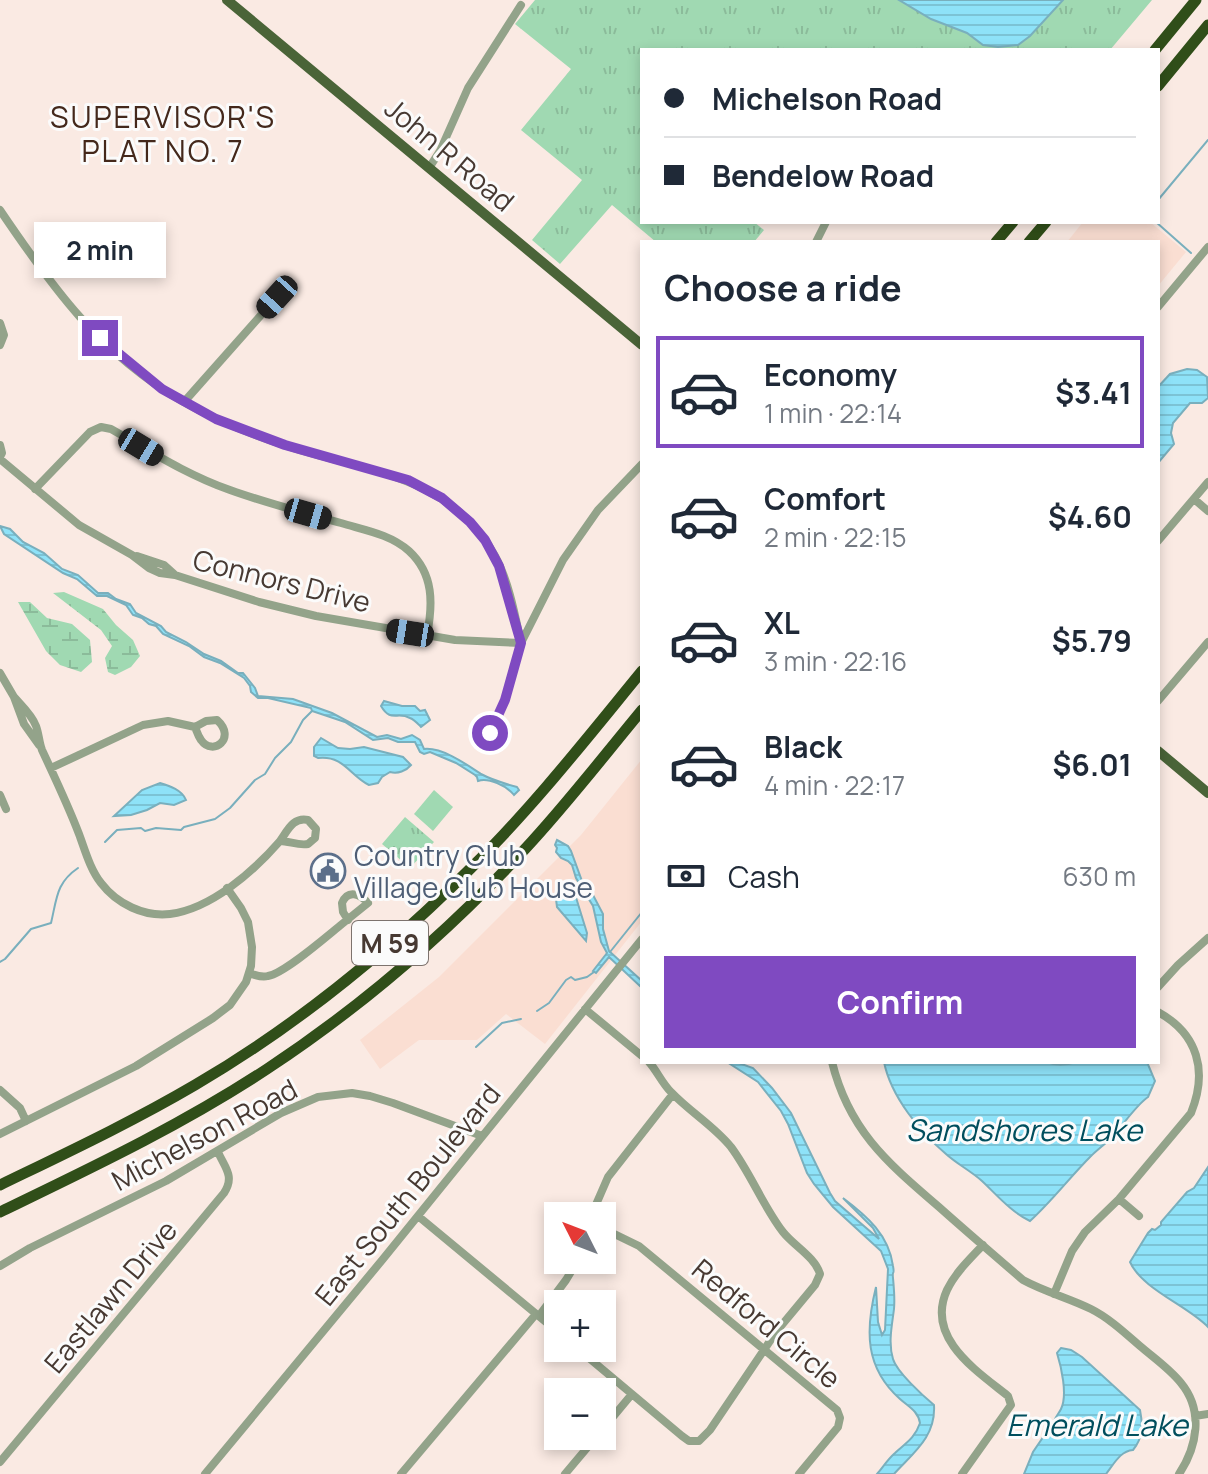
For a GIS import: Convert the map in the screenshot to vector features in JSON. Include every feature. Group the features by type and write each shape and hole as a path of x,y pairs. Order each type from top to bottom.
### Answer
{"highway":[{"path":"1157,48 1196,0"},
{"path":"1160,84 1208,25"},
{"path":"998,240 1011,224"},
{"path":"1031,240 1044,224"},
{"name":"M 59","path":"0,1185 121,1126 196,1084 284,1027 349,978 427,911 494,845 640,673"},
{"name":"M 59","path":"0,1213 136,1146 214,1103 268,1069 373,991 429,944 506,869 640,712"}],"main road":[{"name":"John R Road","path":"227,0 640,343"},
{"path":"1160,753 1208,793"}],"street":[{"path":"429,168 440,151 468,88 521,5"},
{"path":"0,210 77,316 162,389 242,430 408,480 442,498 470,522 495,556 505,579 521,643"},
{"path":"1160,305 1208,247"},
{"path":"184,402 277,297"},
{"path":"0,323 4,335 0,345"},
{"path":"35,489 90,432 101,427 111,429 155,456 211,483 380,535 402,545 421,565 430,585 432,603 427,635"},
{"path":"0,445 0,458"},
{"name":"Connors Drive","path":"0,458 79,525 160,573 281,609 427,635 521,643"},
{"path":"490,733 505,700 521,643 569,549 606,501 640,466"},
{"path":"1160,539 1208,482"},
{"path":"1194,499 1208,511"},
{"path":"1160,699 1208,642"},
{"path":"0,673 36,726 40,745 95,874 121,902 148,913 174,914 202,904 254,869 280,841"},
{"path":"51,768 152,723 168,721 195,727"},
{"path":"0,795 6,809"},
{"path":"0,1134 136,1066 213,1018 235,999 249,973 252,947 248,922 227,888"},
{"path":"249,973 262,977 275,974 348,920"},
{"path":"1160,985 1208,938"},
{"name":"East South Boulevard","path":"205,1474 640,942"},
{"path":"585,1009 640,1054"},
{"path":"1054,1294 1077,1242 1119,1199 1195,1107 1204,1079 1202,1047 1160,1013"},
{"path":"594,1362 682,1436 694,1442 704,1437 781,1326 815,1285 820,1270 779,1226 729,1145 673,1094 650,1064"},
{"path":"833,1064 853,1116 879,1153 1023,1280 1104,1316 1183,1385 1191,1400 1196,1433 1189,1459 1179,1474"},
{"path":"0,1090 20,1108 26,1121"},
{"name":"Michelson Road","path":"0,1266 318,1097 352,1093 393,1103 482,1136"},
{"path":"596,1202 608,1177 673,1094"},
{"name":"Eastlawn Drive","path":"0,1462 224,1193 230,1181 218,1152"},
{"path":"1119,1199 1139,1216"},
{"path":"418,1216 544,1321"},
{"name":"Redford Circle","path":"616,1235 639,1246 766,1349 839,1414 838,1427 799,1474"},
{"path":"962,1474 1011,1405 1008,1396 959,1355 950,1343 943,1324 947,1290 983,1245"},
{"path":"401,1474 570,1274"},
{"path":"616,1413 632,1394"},
{"path":"1195,1416 1208,1414"},
{"path":"565,1474 585,1450"}],"shaded area":[{"path":"1081,224 1152,224 1186,252 1160,284 1160,240 1069,240"},
{"path":"640,761 640,924 545,1044 506,1014 477,1040 419,1040 380,1069 360,1040 439,977 581,835"}],"green space":[{"path":"535,0 1152,0 1112,48 640,48 640,224 756,224 764,230 756,240 654,240 612,205 560,264 532,240 582,180 521,130 571,69 515,24"},
{"path":"64,592 103,609 133,640 140,656 131,667 115,675 108,672 105,658 112,646 101,630 53,593"},
{"path":"18,602 30,602 47,618 72,624 90,640 92,662 81,672 60,665 46,651"},
{"path":"434,790 453,807 433,831 414,814"},
{"path":"405,817 434,842 410,868 382,844"}],"water":[{"path":"899,0 1063,0 1018,45 998,47 983,45 967,33 931,19"},
{"path":"1187,369 1197,370 1207,377 1208,398 1202,403 1190,403 1173,423 1171,433 1174,444 1160,461 1160,385 1170,374"},
{"path":"0,526 10,529 62,569 78,575 98,593 108,593 130,604 136,613 166,632 243,673 258,696 293,699 332,713 377,737 387,735 401,739 412,735 420,740 424,749 446,753 485,776 519,790 514,795 497,783 478,781 475,775 456,763 430,752 420,752 415,742 398,742 388,738 373,740 345,722 311,708 258,698 244,678 163,634 156,626 133,615 126,605 107,596 97,596 77,579 4,534"},
{"path":"384,701 425,710 430,720 421,727 405,716 388,714 381,706"},
{"path":"321,738 338,748 364,747 403,757 411,765 402,772 390,772 378,783 369,785 341,763 314,756 314,747"},
{"path":"160,783 179,791 186,800 174,805 160,803 131,815 114,816 142,790"},
{"path":"557,840 568,846 582,881 603,914 603,929 609,951 640,979 640,986 609,957 596,973 593,971 607,953 601,942 593,906 572,865 561,858 555,845"},
{"path":"574,891 587,933 586,941 557,907 556,899"},
{"path":"730,1064 753,1068 772,1088 791,1113 835,1201 879,1239 873,1228 843,1198 876,1227 891,1255 894,1271 893,1359 905,1377 934,1405 934,1416 927,1435 894,1474 877,1474 913,1436 920,1423 915,1412 888,1387 880,1375 871,1348 870,1319 876,1287 882,1335 885,1330 888,1269 881,1251 833,1207 814,1184 781,1111 758,1082"},
{"name":"Sandshores Lake","path":"885,1064 1148,1064 1155,1081 1148,1097 1030,1221 1010,1208 927,1136 900,1101"},
{"path":"1208,1167 1208,1327 1144,1281 1130,1262 1148,1233 1161,1225"},
{"name":"Emerald Lake","path":"1061,1348 1082,1357 1140,1410 1139,1441 1133,1450 1121,1455 1106,1474 1024,1474 1033,1452 1063,1403 1063,1381 1057,1353"}],"waterway":[{"path":"1160,198 1208,140"},
{"path":"1158,224 1191,253"},
{"path":"105,842 117,830 181,830 215,819 265,774 312,711"},
{"path":"0,962 31,929 51,923 61,885 78,868"},
{"path":"610,952 640,914"},
{"path":"537,1011 549,1003 566,980 587,977 594,972"},
{"path":"476,1047 502,1023 521,1019"}],"place":[{"name":"Country Club Village Club House","path":"328,871"}],"district":[{"name":"SUPERVISOR'S PLAT NO. 7","path":"163,133"}],"route":[{"path":"100,338 162,389 216,419 285,445 408,480 442,498 470,522 495,556 505,579 521,643 505,700 490,733"}]}
